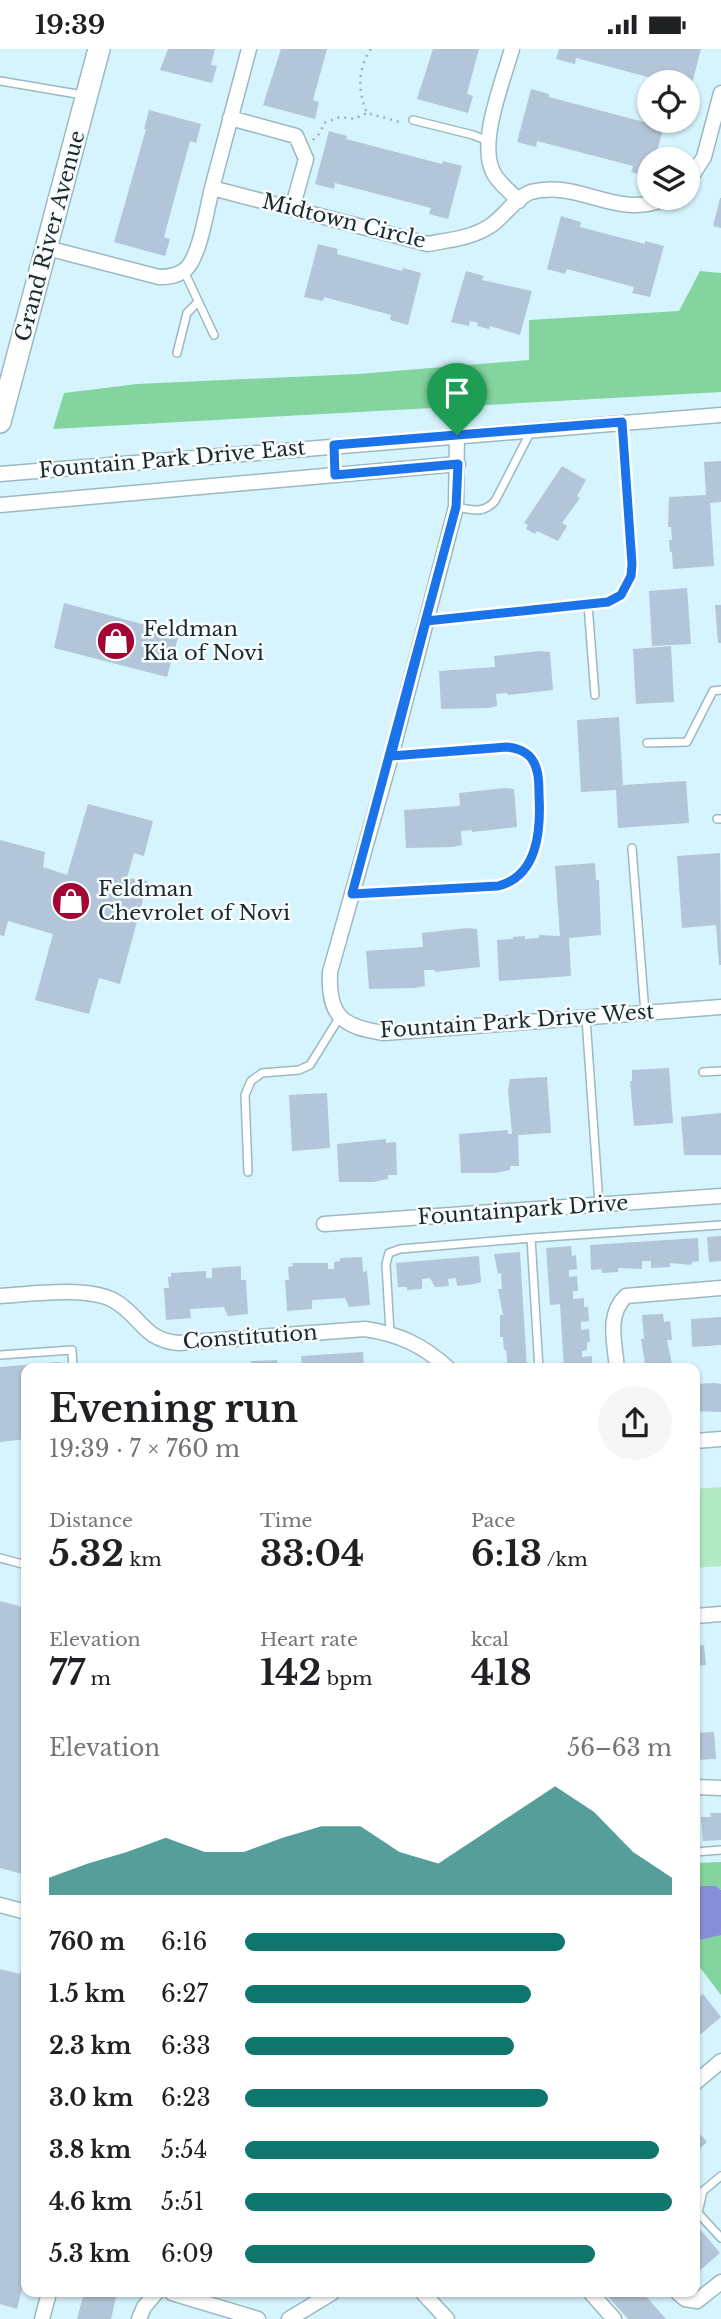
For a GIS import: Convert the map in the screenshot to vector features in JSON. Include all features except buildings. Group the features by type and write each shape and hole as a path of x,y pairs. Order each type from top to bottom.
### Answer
{"main road":[{"name":"Grand River Avenue","path":"0,422 99,49"}],"street":[{"path":"47,248 159,277 169,277 184,271 193,258 249,49"},
{"path":"512,49 488,141 488,158 494,175 519,201"},
{"path":"700,166 715,144 721,93"},
{"path":"230,118 296,136 306,159 292,209"},
{"name":"Midtown Circle","path":"212,188 428,244 462,238 489,227 528,193 560,189 629,207 637,206"},
{"name":"Fountain Park Drive East","path":"0,474 721,415"},
{"path":"339,1018 329,998 330,972 391,756 456,507 457,435"},
{"name":"Fountain Park Drive East","path":"0,505 458,464"},
{"name":"Fountain Park Drive West","path":"339,1018 364,1031 384,1033 721,1007"},
{"name":"Fountainpark Drive","path":"324,1224 721,1196"},
{"path":"616,1363 614,1311 626,1296 721,1288"},
{"name":"Constitution","path":"0,1296 104,1296 127,1310 156,1338 179,1343 365,1329 390,1332"},
{"path":"390,1332 416,1343 441,1363"},
{"path":"700,1441 721,1439"},
{"path":"700,1616 721,1614"},
{"path":"700,1787 721,1788"},
{"path":"0,1905 21,1911"},
{"path":"700,2080 721,2061"},
{"path":"683,2297 697,2301 721,2282"},
{"path":"42,2319 48,2297"},
{"path":"139,2319 153,2297"},
{"path":"185,2297 258,2319"},
{"path":"289,2319 325,2297"},
{"path":"427,2297 447,2319"},
{"path":"595,2297 614,2319"}],"lane":[{"path":"0,81 87,96"},
{"path":"412,123 474,135 488,141"},
{"path":"184,271 214,335"},
{"path":"177,353 187,313 198,302"},
{"path":"426,621 588,605 608,602 621,595 631,576 632,552 622,422"},
{"path":"456,507 480,512 488,509 495,501 533,429"},
{"path":"334,445 335,475"},
{"path":"588,605 595,695"},
{"path":"647,743 687,742 713,691 721,690"},
{"path":"352,894 498,886 509,883 517,878 532,857 538,838 541,818 538,778 530,755 507,747 391,756"},
{"path":"632,848 645,1013"},
{"path":"248,1172 245,1095 251,1081 262,1073 299,1070 310,1065 339,1018"},
{"path":"586,1018 599,1204"},
{"path":"703,1072 721,1071"},
{"path":"390,1332 386,1264 389,1253 400,1249 721,1225"},
{"path":"531,1238 539,1363"},
{"path":"0,1355 72,1350 73,1363"},
{"path":"0,1557 21,1563"},
{"path":"700,1852 721,1850"},
{"path":"700,2204 703,2191 721,2176"},
{"path":"700,2215 721,2238"}],"path":[{"path":"367,113 360,84 362,64 370,49"},
{"path":"311,142 320,133 324,123 341,117 354,119 367,113 412,123"}],"green space":[{"path":"700,271 721,273 721,392 53,429 64,393 137,384 358,374 529,360 529,320 679,311"},
{"path":"721,1487 721,1566 700,1568 700,1489"},
{"path":"721,1862 721,1890 716,1886 700,1886 700,1863"},
{"path":"721,1934 721,1995 700,1968 700,1940"}],"water":[{"path":"700,1886 716,1886 721,1890 721,1935 700,1940"}],"place":[{"name":"Feldman Kia of Novi","path":"116,641"},
{"name":"Feldman Chevrolet of Novi","path":"71,901"}],"route":[{"path":"622,422 632,552 631,576 621,595 608,602 426,621 391,756 507,747 530,755 538,778 541,818 538,838 532,857 517,878 509,883 498,886 352,894 456,507 458,464 335,475 334,445 457,435 622,422"}]}
